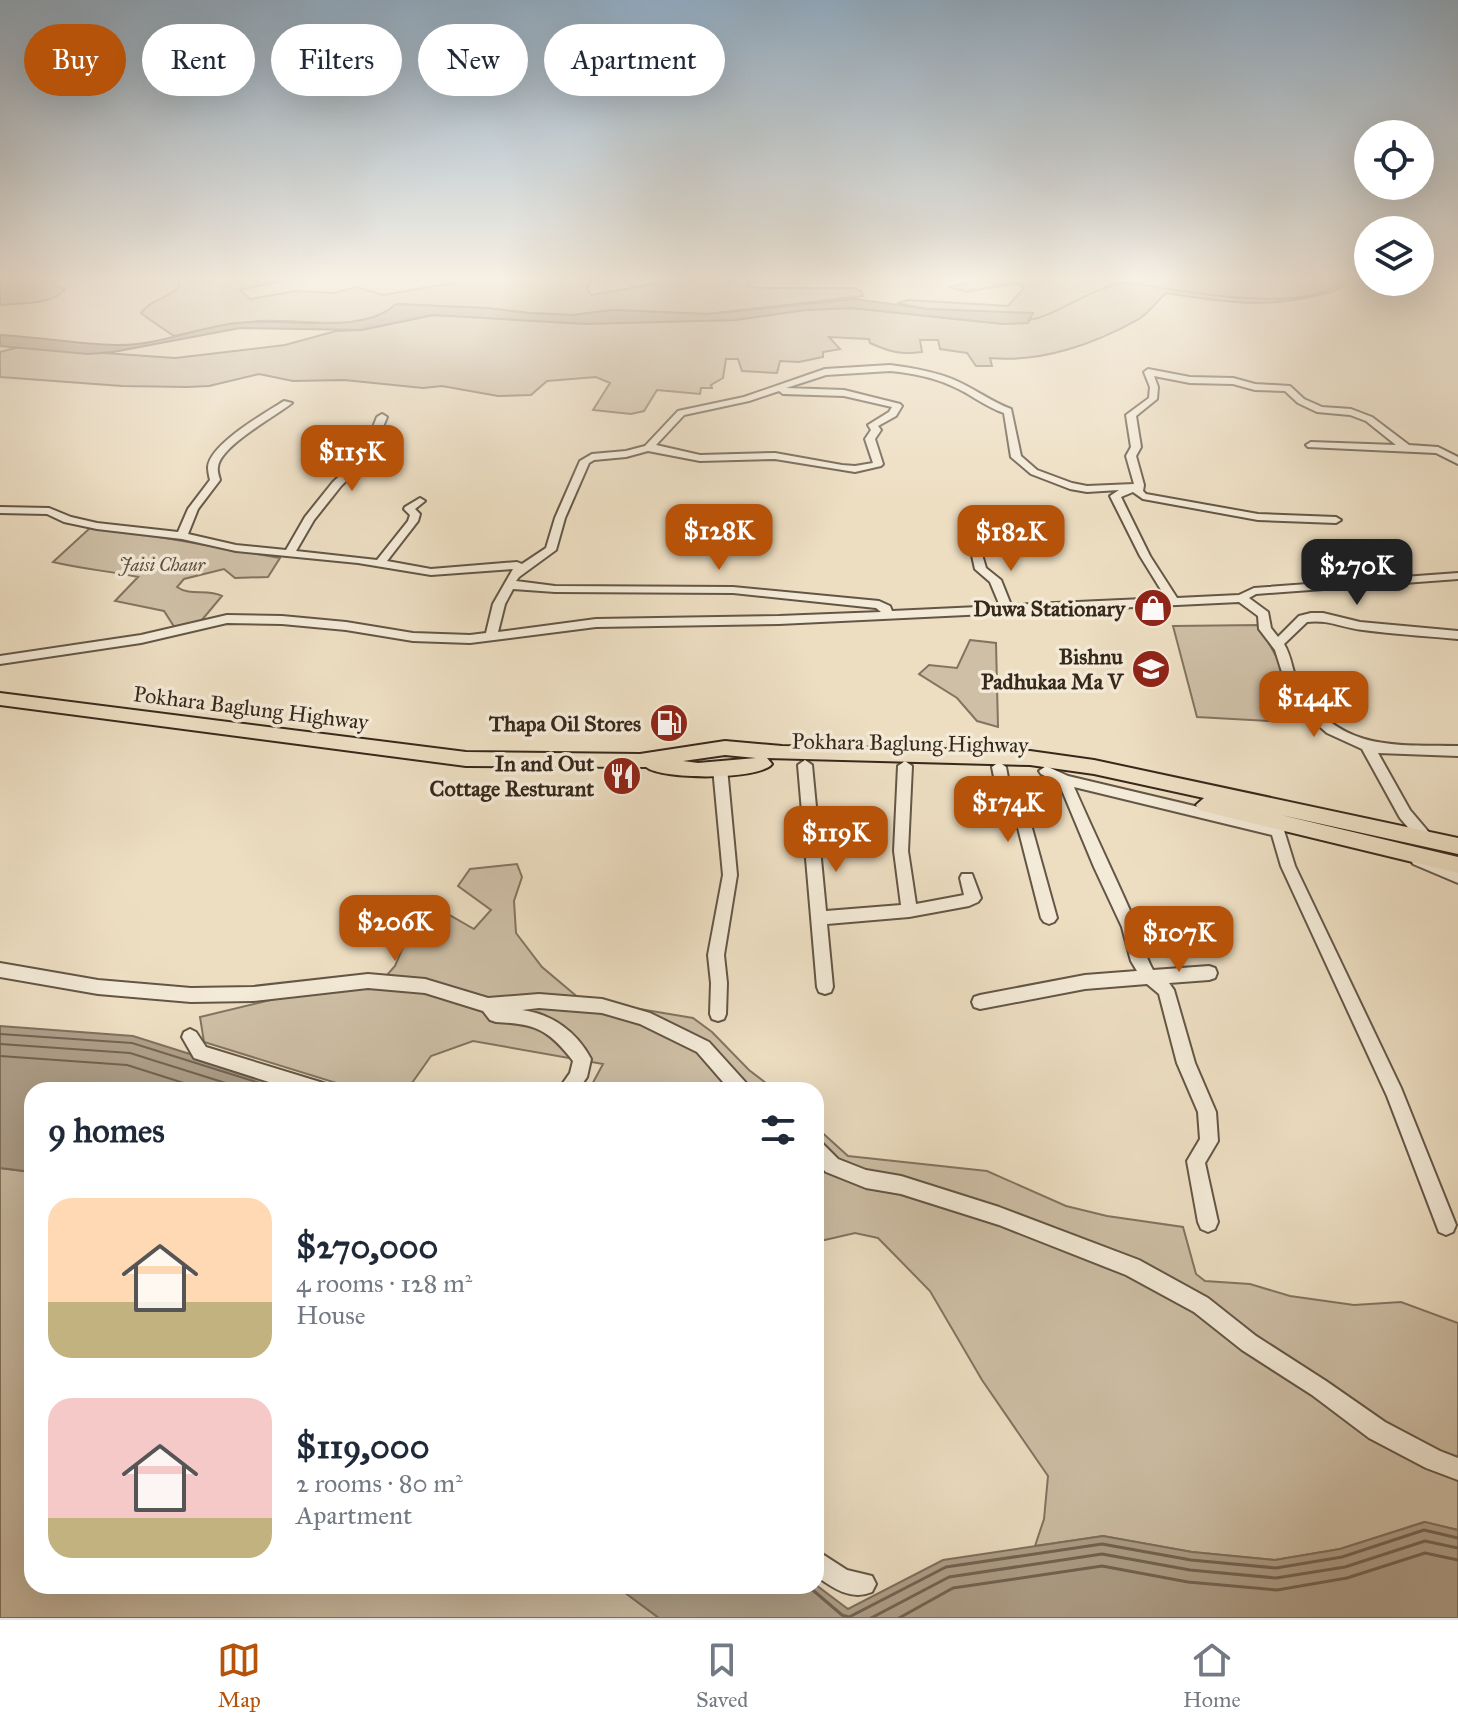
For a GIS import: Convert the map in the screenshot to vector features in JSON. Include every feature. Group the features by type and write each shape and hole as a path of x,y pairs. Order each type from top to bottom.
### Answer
{"highway":[{"name":"Pokhara Baglung Highway","path":"0,699 466,759 640,761 725,748 805,754 975,754 1030,758 1094,767 1458,846"},
{"name":"Pokhara Baglung Highway","path":"640,761 679,769 720,768 736,764 999,767 1046,771 1109,782 1458,865"}],"street":[{"path":"648,448 681,413 773,390 825,372 901,369 939,377 1008,411 1016,457 1023,465 1047,478 1115,496 1134,486"},
{"path":"1336,520 1258,517 1143,496 1134,486 1131,456 1136,447 1131,415 1153,399 1154,387 1148,372 1190,380 1233,381 1255,387 1287,388 1301,401 1320,410 1351,412 1369,419 1406,448"},
{"path":"491,636 499,604 519,569 551,550 560,518 585,461 592,457 666,448 689,457 714,459 777,456 859,469 878,464 870,439 876,430 873,425 876,420 893,414 897,406 844,393 773,390"},
{"path":"182,536 193,509 215,480 213,466 217,457 239,436 287,403"},
{"path":"289,554 309,519 337,484 366,456 382,417"},
{"path":"1311,445 1438,450 1458,461"},
{"path":"1087,489 1134,486"},
{"path":"1115,496 1145,556 1173,600"},
{"path":"380,563 413,521 415,514 409,509 420,501"},
{"path":"0,510 49,511 68,520 97,526 182,536 236,548 380,563 431,572 484,566 517,565 519,569"},
{"path":"976,551 981,569 995,580 1007,610"},
{"path":"0,660 141,639 227,619 346,626 413,637 470,639 596,623 887,615 1241,598 1254,591 1458,576"},
{"path":"510,582 515,586 555,589 733,590 879,605 886,609 887,615"},
{"path":"1323,617 1325,587"},
{"path":"1241,598 1264,615 1265,629 1289,668 1293,688 1309,710 1332,730 1367,746 1385,750 1458,751"},
{"path":"1277,644 1303,619 1323,617 1360,626 1458,635"},
{"path":"1367,746 1405,814 1427,840"},
{"path":"805,765 825,987"},
{"path":"905,766 901,851 909,911"},
{"path":"999,767 1007,807 1023,821 1049,918"},
{"path":"718,1014 716,955 730,875 720,768"},
{"path":"1046,771 1064,780 1278,831 1288,866 1395,1094 1446,1225"},
{"path":"1064,780 1130,927 1139,961 1149,977 1166,990 1186,1063 1207,1112 1209,1141 1196,1161 1208,1222"},
{"path":"1380,846 1458,877"},
{"path":"820,918 909,911 969,900 973,898 967,878"},
{"path":"0,970 98,987 191,995 253,994 368,981 425,986 488,1005 565,1002 602,1006 644,1018 703,1047 734,1082"},
{"path":"980,1002 1085,982 1209,973"},
{"path":"488,1005 496,1015 544,1020 582,1059 574,1082"},
{"path":"190,1037 200,1053 294,1082"},
{"path":"824,1158 832,1166 866,1179 901,1185 999,1216 1132,1267 1201,1305 1249,1343 1377,1430 1458,1469"},
{"path":"824,1568 843,1581 864,1584"}],"green space":[{"path":"0,354 111,354 175,358 213,354 823,354 823,357 799,362 780,361 777,373 742,371 738,359 726,359 723,378 711,385 712,388 701,388 700,394 657,390 644,411 631,414 593,410 610,383 596,377 547,381 531,395 498,396 442,386 423,388 344,380 293,381 259,374 209,386 187,387 122,386 0,377"},
{"path":"967,354 1050,354 1028,358 990,358 992,366 976,366"},
{"name":"Jaisi Chaur","path":"90,528 119,530 280,558 268,577 235,578 224,569 184,579 177,587 182,590 222,596 201,621 175,628 164,611 115,601 138,577 53,562"},
{"path":"1259,625 1283,669 1295,715 1275,715 1269,721 1197,717 1173,626"},
{"path":"970,640 996,643 998,727 977,721 957,698 919,674 929,665 957,668"},
{"path":"517,864 522,877 514,901 516,933 542,967 580,999 693,1018 765,1082 593,1082 603,1064 473,1041 431,1056 413,1082 333,1082 204,1042 200,1017 287,996 380,983 395,966 414,921 432,905 474,929 491,910 458,886 470,869"},
{"path":"824,1134 848,1156 987,1171 1066,1206 1107,1216 1183,1227 1196,1274 1205,1281 1250,1284 1290,1296 1354,1305 1401,1302 1458,1323 1458,1530 1424,1522 1340,1549 1275,1560 1192,1552 1103,1536 1035,1546 1044,1519 1048,1476 982,1380 930,1291 878,1238 855,1233 824,1240"},
{"path":"0,1168 24,1171 24,1594 627,1594 659,1618 0,1618"}],"water":[{"path":"0,1026 133,1036 279,1082 24,1082 24,1171 0,1168"},
{"path":"1425,1522 1458,1530 1458,1618 659,1618 627,1594 824,1594 824,1591 848,1609 943,1560 1103,1536 1192,1552 1275,1560 1340,1549"}],"place":[{"name":"Duwa Stationary","path":"1153,608"},
{"name":"Bishnu Padhukaa Ma V","path":"1151,669"},
{"name":"Thapa Oil Stores","path":"669,723"},
{"name":"In and Out Cottage Resturant","path":"622,776"}]}
